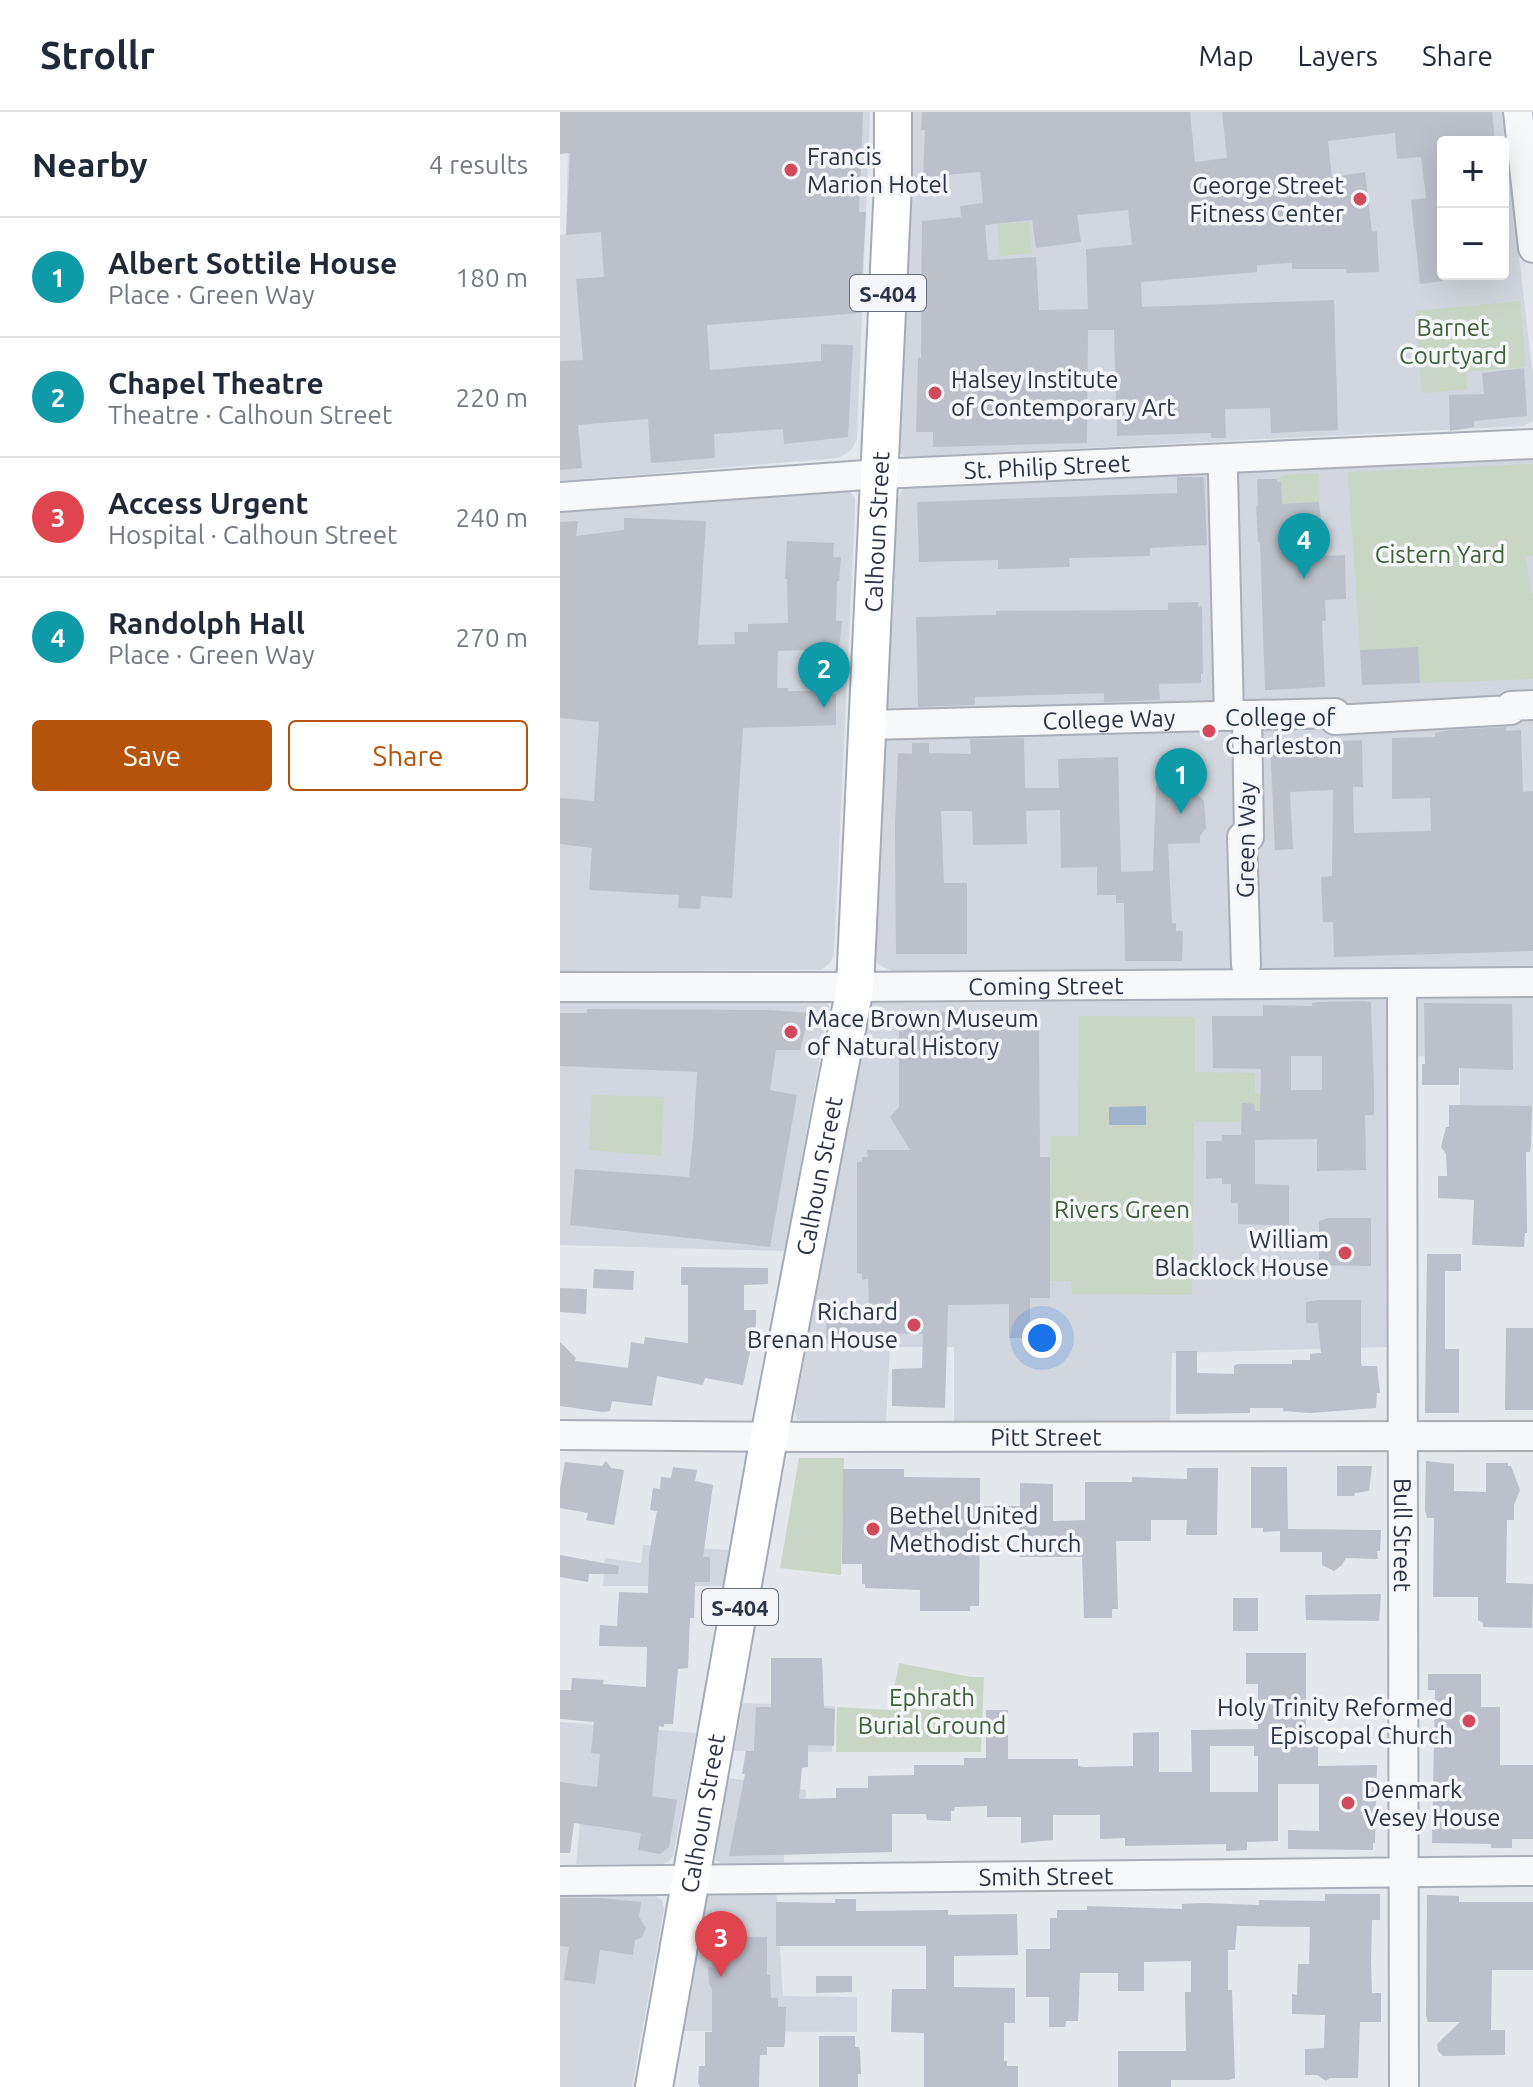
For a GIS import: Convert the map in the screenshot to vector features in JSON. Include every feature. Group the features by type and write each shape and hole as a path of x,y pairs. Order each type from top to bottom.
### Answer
{"main road":[{"name":"Calhoun Street","path":"654,2087 769,1437 855,987 893,184 893,112"}],"street":[{"path":"1518,112 1533,248"},
{"name":"St. Philip Street","path":"560,497 879,474 1533,444"},
{"name":"Green Way","path":"1223,474 1249,837 1242,837 1246,965"},
{"name":"College Way","path":"867,725 1335,713 1335,720 1345,720 1511,710 1511,706 1533,705"},
{"name":"Coming Street","path":"560,987 1533,982"},
{"name":"Bull Street","path":"1402,983 1404,2087"},
{"name":"Pitt Street","path":"560,1435 1533,1436"},
{"name":"Smith Street","path":"560,1881 1533,1871"}],"shaded area":[{"path":"569,112 870,112 857,439 851,450 841,457 826,459 560,481 560,235 566,234"},
{"path":"913,112 1502,112 1505,136 1437,136 1437,280 1509,280 1509,172 1533,376 1533,421 1523,426 905,457 897,451"},
{"name":"College of Charleston","path":"1533,458 1533,968 893,972 878,964 875,958 895,505 904,486"},
{"path":"839,490 850,492 855,498 855,510 834,955 830,963 821,970 560,971 560,511"},
{"path":"1533,993 1533,1106 1460,1106 1460,1057 1413,1056 1413,995"},
{"path":"1377,995 1385,999 1389,1008 1390,1031 1387,1347 1172,1353 1170,1423 954,1423 954,1347 890,1347 886,1422 804,1422 797,1419 795,1411 867,1008 872,1002"},
{"path":"824,999 829,1006 785,1251 560,1245 560,1001"},
{"path":"643,1545 730,1550 723,1586 603,1586 605,1558 641,1563"},
{"path":"743,1703 835,1706 832,1752 734,1751"},
{"path":"560,1722 696,1733 673,1856 669,1861 663,1864 576,1864 584,1785 560,1783"},
{"path":"729,1778 806,1790 804,1820 784,1819 784,1863 719,1863 714,1859"},
{"path":"776,1890 783,1996 857,1997 857,2032 681,2031 706,1894 712,1891"},
{"path":"607,1891 655,1896 662,1900 664,1909 632,2087 560,2087 560,1892"}],"green space":[{"path":"1029,222 1032,253 1000,256 997,224"},
{"name":"Barnet Courtyard","path":"1520,301 1526,367 1466,372 1467,389 1422,393 1415,311"},
{"name":"Cistern Yard","path":"1533,464 1533,555 1526,556 1533,594 1533,679 1420,683 1418,647 1360,650 1348,472"},
{"path":"1318,473 1319,502 1282,504 1277,479 1284,475"},
{"name":"Rivers Green","path":"1079,1016 1195,1017 1195,1072 1255,1073 1255,1094 1275,1094 1275,1121 1194,1122 1192,1295 1072,1294 1071,1281 1049,1281 1051,1136 1078,1136"},
{"path":"592,1095 664,1097 661,1156 589,1150"},
{"path":"799,1458 844,1458 841,1575 780,1568"},
{"name":"Ephrath Burial Ground","path":"899,1663 984,1677 981,1752 836,1752 837,1707 890,1710"}],"water":[{"path":"1146,1106 1146,1125 1109,1125 1109,1107"}],"building":[{"path":"560,112 863,112 859,212 866,212 860,313 707,325 710,370 821,361 821,344 853,345 848,437 784,444 783,429 714,434 715,458 651,463 648,419 578,425 582,468 560,470 560,361 583,360 576,279 604,277 601,232 566,235 570,153 560,154"},
{"path":"922,112 1190,112 1195,162 1227,158 1222,112 1492,112 1494,136 1437,136 1437,280 1443,281 1420,284 1411,200 1426,198 1421,157 1397,159 1395,133 1328,141 1332,177 1365,172 1372,232 1377,231 1379,272 1292,269 1292,263 1257,265 1257,272 1141,282 1142,307 1334,300 1338,430 1271,433 1270,408 1225,409 1226,438 1211,438 1211,433 1117,436 1114,330 1088,330 1087,443 933,447 933,432 916,432 918,358 921,358 922,221 961,217 960,206 983,203 980,172 923,177 925,130 921,130","holes":["1128,210 1132,245 1086,249 1088,309 1039,310 1036,257 988,260 985,225 1032,220 1036,248 1081,242 1077,215"]},
{"path":"1524,368 1527,416 1474,421 1474,427 1450,431 1449,395 1484,394 1482,373"},
{"path":"1177,477 1204,477 1207,545 1150,548 1150,556 1069,558 1070,567 998,569 998,560 919,562 917,502 1177,493"},
{"path":"1257,479 1277,479 1281,482 1282,504 1319,502 1325,556 1345,555 1346,599 1325,600 1326,621 1322,621 1325,687 1265,690"},
{"path":"624,518 706,521 698,645 735,644 734,632 748,632 748,624 788,623 785,579 787,541 834,543 833,557 841,557 836,621 842,621 839,649 778,651 777,688 836,694 836,725 743,728 732,898 701,896 700,909 678,908 679,895 589,890 592,848 560,844 560,798 594,801 599,722 560,718 560,522 578,521 576,536 624,530"},
{"path":"1198,602 1198,607 1202,606 1201,683 1159,684 1160,700 1104,702 1104,693 975,697 975,705 918,707 916,617 996,615 996,611 1168,610 1168,603"},
{"path":"1418,647 1420,683 1362,685 1360,650"},
{"path":"1506,727 1506,731 1521,730 1523,792 1533,791 1533,951 1334,957 1333,922 1323,922 1321,877 1332,876 1333,790 1290,792 1293,849 1275,850 1270,741 1297,739 1305,741 1305,750 1336,750 1336,741 1362,740 1363,787 1353,787 1354,833 1431,831 1430,798 1392,799 1392,738 1435,737 1435,733 1450,730"},
{"path":"1024,738 1025,788 1059,788 1058,759 1118,757 1121,872 1153,871 1156,786 1172,786 1185,781 1204,801 1206,828 1200,836 1200,843 1168,844 1172,923 1176,923 1176,931 1183,931 1182,961 1125,961 1124,903 1116,903 1116,895 1097,895 1097,867 1061,868 1060,810 1026,811 1027,844 973,845 972,811 941,811 944,883 967,883 967,954 896,954 898,753 912,754 912,743 929,743 929,753 971,754 970,739"},
{"path":"1371,1002 1374,1115 1365,1115 1366,1170 1317,1171 1317,1139 1255,1140 1255,1184 1289,1185 1289,1226 1238,1224 1238,1203 1231,1203 1231,1184 1222,1184 1222,1178 1206,1179 1206,1141 1222,1141 1222,1135 1241,1135 1242,1103 1254,1104 1255,1111 1260,1111 1261,1069 1213,1068 1212,1016 1263,1016 1263,1005 1312,1006 1312,1003","holes":["1291,1056 1322,1056 1322,1090 1291,1090"]},
{"path":"1424,1003 1512,1004 1513,1070 1459,1068 1459,1085 1422,1085 1422,1064 1425,1064"},
{"path":"587,1009 810,1013 800,1050 776,1050 770,1090 797,1095 770,1247 570,1225 575,1169 689,1177 693,1139 697,1072 560,1066 560,1013 587,1013"},
{"path":"919,1012 1004,1012 1004,1019 1039,1018 1040,1157 1050,1157 1050,1298 1030,1298 1030,1338 1009,1338 1009,1304 948,1305 945,1408 892,1406 892,1369 922,1368 923,1334 879,1333 879,1344 827,1344 826,1336 827,1310 869,1310 868,1279 862,1280 862,1274 857,1273 857,1162 862,1162 862,1157 868,1157 867,1150 910,1150 890,1117 899,1107 899,1019 919,1020"},
{"path":"1449,1105 1532,1106 1530,1152 1526,1152 1527,1233 1524,1247 1472,1245 1474,1200 1438,1198 1438,1176 1447,1176 1446,1154 1441,1147 1446,1127 1449,1127"},
{"name":"William Blacklock House","path":"1329,1218 1371,1218 1371,1266 1319,1265 1319,1221"},
{"path":"1427,1254 1461,1254 1461,1271 1445,1271 1445,1349 1459,1349 1459,1413 1425,1413"},
{"path":"681,1267 768,1268 768,1284 744,1285 744,1310 756,1310 756,1324 743,1385 705,1378 703,1385 657,1376 652,1406 612,1401 610,1411 603,1412 560,1406 560,1342 576,1358 575,1361 628,1368 631,1342 644,1344 645,1337 688,1343 688,1285 681,1285"},
{"path":"594,1269 634,1271 633,1290 593,1288"},
{"path":"560,1288 587,1289 586,1314 560,1312"},
{"path":"1361,1300 1361,1363 1362,1366 1377,1366 1380,1393 1377,1393 1376,1408 1310,1413 1283,1411 1283,1408 1250,1408 1250,1413 1176,1414 1176,1351 1197,1351 1197,1373 1234,1374 1237,1364 1292,1364 1292,1360 1310,1360 1310,1354 1321,1353 1318,1323 1306,1323 1306,1302"},
{"path":"1506,1328 1533,1328 1533,1410 1505,1410"},
{"path":"606,1461 611,1468 624,1470 614,1525 586,1520 588,1513 560,1508 565,1462 602,1466"},
{"path":"1426,1461 1454,1464 1454,1491 1486,1492 1486,1463 1508,1463 1511,1466 1520,1490 1514,1505 1514,1520 1507,1520 1506,1583 1533,1584 1532,1628 1483,1627 1478,1620 1478,1597 1433,1597 1434,1518 1427,1518 1425,1510"},
{"path":"1337,1466 1372,1466 1369,1491 1355,1493 1354,1496 1337,1496"},
{"path":"673,1467 697,1470 695,1481 713,1485 703,1557 710,1557 710,1582 695,1582 688,1668 678,1669 673,1724 659,1726 652,1796 677,1800 669,1847 660,1854 638,1850 641,1833 574,1823 570,1853 560,1853 560,1782 597,1787 600,1754 591,1753 594,1722 560,1719 560,1690 571,1690 572,1678 646,1687 647,1647 599,1646 600,1625 617,1626 619,1592 648,1593 649,1555 657,1511 650,1510 653,1488 660,1489 661,1477 671,1478"},
{"path":"1251,1467 1287,1467 1288,1529 1381,1530 1378,1559 1346,1558 1334,1571 1322,1565 1322,1552 1280,1552 1280,1531 1263,1532 1263,1528 1251,1528"},
{"path":"1187,1468 1218,1468 1217,1535 1186,1535 1187,1520 1151,1520 1151,1541 1116,1541 1118,1609 1112,1609 1112,1618 1084,1618 1082,1557 1020,1557 1019,1521 980,1521 979,1606 970,1606 970,1611 920,1611 920,1590 865,1588 862,1584 862,1564 842,1564 843,1469 904,1469 904,1477 980,1478 980,1506 1020,1506 1020,1483 1053,1484 1053,1521 1085,1520 1085,1482 1132,1482 1132,1477 1187,1479"},
{"path":"560,1555 619,1566 618,1574 589,1574 588,1582 560,1577"},
{"path":"1381,1594 1379,1621 1306,1620 1305,1595"},
{"path":"1233,1598 1258,1598 1258,1631 1233,1631"},
{"path":"1246,1653 1306,1653 1306,1729 1318,1729 1318,1766 1377,1765 1373,1850 1288,1849 1288,1830 1319,1831 1319,1784 1278,1784 1278,1841 1247,1842 1247,1850 1226,1851 1226,1844 1125,1846 1125,1838 1100,1839 1100,1815 1053,1815 1053,1840 1021,1843 1021,1817 987,1817 987,1806 955,1807 951,1811 951,1821 927,1820 926,1814 892,1814 892,1852 729,1856 745,1774 742,1774 746,1751 754,1751 756,1707 771,1707 771,1658 822,1658 824,1708 835,1709 834,1746 808,1745 808,1767 802,1768 799,1799 836,1798 836,1788 868,1788 868,1776 914,1775 914,1765 964,1765 964,1758 986,1758 986,1710 1008,1710 1008,1759 1078,1759 1078,1766 1084,1767 1133,1766 1133,1733 1159,1732 1159,1772 1192,1772 1191,1730 1258,1729 1258,1684 1246,1684","holes":["1210,1746 1254,1746 1254,1756 1258,1756 1258,1792 1210,1792"]},
{"path":"1428,1674 1481,1674 1481,1707 1500,1707 1500,1765 1533,1765 1533,1839 1512,1839 1512,1848 1491,1848 1491,1844 1432,1843 1435,1690 1428,1690"},
{"path":"1325,1894 1380,1894 1380,1920 1372,1920 1371,1962 1372,1993 1381,1993 1381,2022 1360,2022 1358,2078 1330,2078 1326,2081 1317,2075 1305,2075 1305,2049 1324,2048 1325,2015 1292,2014 1292,1994 1297,1995 1298,1964 1309,1964 1310,1927 1237,1926 1235,1950 1228,1950 1235,2078 1229,2080 1171,2080 1171,2087 1118,2087 1118,2051 1186,2051 1185,1992 1191,1992 1191,1961 1144,1962 1144,1991 1118,1991 1118,1973 1080,1973 1078,2021 1066,2021 1065,2027 1049,2027 1049,1997 1026,1997 1026,1949 1050,1949 1050,1918 1057,1918 1057,1910 1087,1910 1087,1906 1182,1909 1182,1904 1203,1903 1259,1905 1259,1900 1325,1901"},
{"path":"1427,1895 1459,1896 1459,1902 1533,1902 1533,1970 1492,1970 1491,2030 1505,2030 1505,2055 1443,2056 1438,2051 1437,2044 1460,2022 1428,2022 1426,2016"},
{"path":"560,1898 641,1902 639,1917 646,1928 642,1937 635,1940 633,1955 600,1950 595,1984 564,1980 569,1947 560,1946"},
{"path":"835,1899 856,1899 856,1911 948,1910 948,1915 1017,1914 1018,1955 954,1956 954,1987 1015,1988 1015,2023 1004,2023 1004,2061 1007,2061 1007,2066 1018,2066 1018,2087 924,2087 924,2033 891,2032 892,1989 926,1989 926,1946 776,1946 776,1902 835,1903"},
{"path":"713,1936 767,1937 767,1975 770,1975 771,1998 778,1998 778,2007 786,2007 785,2041 784,2047 767,2047 767,2055 760,2055 759,2087 700,2087 698,2083 699,2066 705,2066 705,2032 712,2032 712,1989 708,1967 712,1967"},
{"path":"816,1976 852,1976 852,1992 816,1993"},
{"path":"819,2036 855,2036 855,2047 859,2047 860,2051 858,2087 819,2087"}],"place":[{"name":"Francis Marion Hotel","path":"791,170"},
{"name":"George Street Fitness Center","path":"1360,199"},
{"name":"Halsey Institute of Contemporary Art","path":"935,393"},
{"name":"Randolph Hall","path":"1304,579"},
{"name":"Chapel Theatre","path":"824,708"},
{"name":"College of Charleston","path":"1209,731"},
{"name":"Albert Sottile House","path":"1181,814"},
{"name":"Mace Brown Museum of Natural History","path":"791,1032"},
{"name":"William Blacklock House","path":"1345,1253"},
{"name":"Richard Brenan House","path":"914,1325"},
{"name":"Bethel United Methodist Church","path":"873,1529"},
{"name":"Holy Trinity Reformed Episcopal Church","path":"1469,1721"},
{"name":"Denmark Vesey House","path":"1348,1803"},
{"name":"Access Urgent","path":"721,1977"}]}
